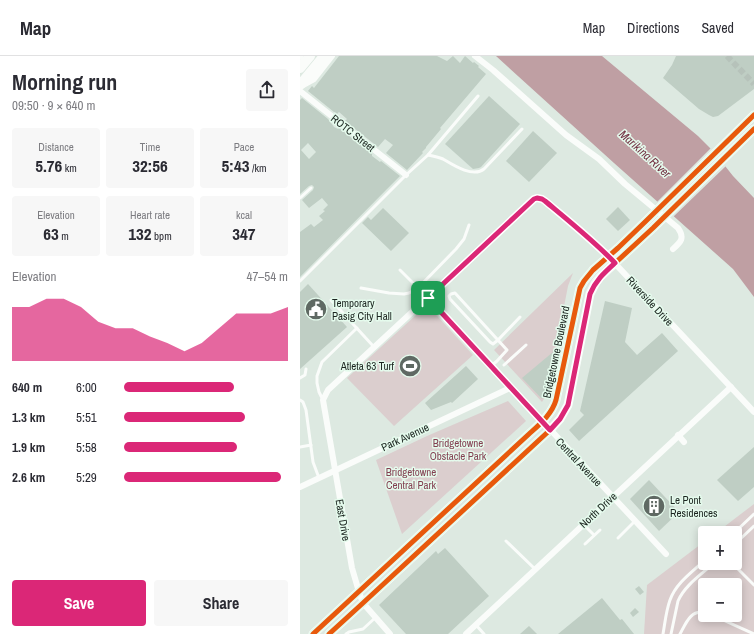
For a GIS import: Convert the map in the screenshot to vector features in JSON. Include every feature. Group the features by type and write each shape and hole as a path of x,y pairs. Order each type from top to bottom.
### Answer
{"main road":[{"path":"300,86 324,56"}],"street":[{"path":"300,86 314,79 332,56"},
{"path":"475,56 493,70 566,135 598,160 678,228 682,236 682,240 673,249"},
{"name":"ROTC Street","path":"300,91 406,175"},
{"name":"Bridgetowne Boulevard","path":"314,634 542,422 554,406 580,288 588,274 646,221 737,130 754,115"},
{"name":"Bridgetowne Boulevard","path":"329,634 550,430 560,419 568,405 590,294 593,287 600,277 653,228 754,129"},
{"name":"Riverside Drive","path":"428,298 534,199 540,198 608,256 754,412"},
{"path":"324,398 328,390 428,298"},
{"name":"Central Avenue","path":"428,298 510,388 666,554"},
{"name":"North Drive","path":"466,634 730,387"},
{"name":"Park Avenue","path":"300,487 510,388"},
{"name":"East Drive","path":"324,398 352,568 363,603 390,634"},
{"path":"678,435 684,442"}],"lane":[{"path":"300,281 428,155 478,96"},
{"path":"428,155 436,156 450,164 473,173 479,172 484,170 522,129"},
{"path":"300,198 312,188"},
{"path":"361,288 389,293 410,293 418,288 456,249 464,239 468,225"},
{"path":"400,270 428,298"},
{"path":"514,356 507,350 498,340 455,293 449,296 450,299 493,344 498,340 520,317"},
{"path":"331,300 374,347"},
{"path":"324,398 319,392 317,382 317,376 322,362 357,328"},
{"path":"504,365 526,345"},
{"path":"491,366 507,350"},
{"path":"300,378 305,375 306,369"},
{"path":"300,400 303,402 306,410 313,462 320,478"},
{"path":"300,447 311,445"},
{"path":"741,526 754,514"},
{"path":"618,538 635,522"},
{"path":"583,524 594,536"},
{"path":"742,537 754,526"},
{"path":"586,544 600,530"},
{"path":"506,541 535,569"},
{"path":"664,634 671,598 677,587 698,567"},
{"path":"672,634 680,596 685,589 706,570"},
{"path":"739,570 754,585"},
{"path":"680,634 691,616 698,612"},
{"path":"346,634 361,630 375,618"},
{"path":"727,622 754,634"},
{"path":"476,625 484,634"},
{"path":"361,630 365,634"}],"green space":[{"path":"573,273 568,286 547,394 542,402 494,350"},
{"name":"Atleta 63 Turf","path":"427,305 473,355 394,426 347,378"},
{"path":"508,401 526,421 402,534 376,460"},
{"path":"754,504 754,634 644,634 647,585 698,546 698,570 742,570 742,526 725,526"}],"water":[{"name":"Marikina River","path":"496,56 602,56 698,136 754,198 754,297 733,269"}],"pier":[{"path":"712,147 727,165 672,218 656,203"}],"building":[{"path":"339,56 437,56 447,61 453,56 460,63 465,56 479,66 478,67 486,74 440,128 441,129 422,152 423,153 407,170 386,153 393,145 385,139 378,147 345,121 347,119 339,112 337,114 334,112 308,91 312,86 314,88"},
{"path":"676,56 754,56 754,89 718,116 713,117 699,109 663,78"},
{"path":"489,96 520,124 481,167 473,169 445,144"},
{"path":"302,98 328,119 334,127 339,128 372,154 372,156 400,176 300,277 300,232 311,224 314,227 323,220 319,216 325,211 323,210 328,205 322,198 309,208 302,200 313,190 314,187 312,185 300,194 300,100","holes":["308,143 316,152 309,159 301,150"]},
{"path":"533,131 557,153 529,182 506,161"},
{"path":"618,207 630,220 618,231 606,219"},
{"path":"383,208 409,233 391,251 362,223 368,217 371,220"},
{"name":"Temporary Pasig City Hall","path":"308,284 347,327 300,369 300,292"},
{"path":"605,301 632,308 625,342 637,355 662,333 678,351 579,441 569,430 584,415 580,411"},
{"path":"553,352 545,393 542,399 522,378"},
{"path":"466,366 478,379 452,403 451,402 431,410 425,403"},
{"path":"754,447 754,487 738,501 717,480"},
{"name":"Le Pont Residences","path":"649,480 679,512 659,531 630,499"},
{"path":"445,548 489,596 448,634 406,634 379,605 436,551 438,554"},
{"path":"639,586 644,592 640,595 635,589"},
{"path":"602,598 634,634 558,634"},
{"path":"635,608 639,612 633,617 630,613"},
{"path":"529,626 537,634 520,634"}],"tunnel":[{"path":"727,56 754,84"}],"cycle path":[{"path":"313,634 537,426 552,410 556,400 580,288 584,281 593,270 618,248 754,115"},
{"path":"329,634 550,430 560,419 568,405 590,294 596,282 754,129"}],"place":[{"name":"Temporary Pasig City Hall","path":"316,309"},
{"name":"Atleta 63 Turf","path":"410,366"},
{"name":"Le Pont Residences","path":"654,506"}],"route":[{"path":"537,198 545,201 615,263 600,277 590,294 568,405 560,419 550,430 428,298 534,199 537,198"}],"park label":[{"name":"Bridgetowne Obstacle Park","path":"458,449"},
{"name":"Bridgetowne Central Park","path":"411,478"}]}
